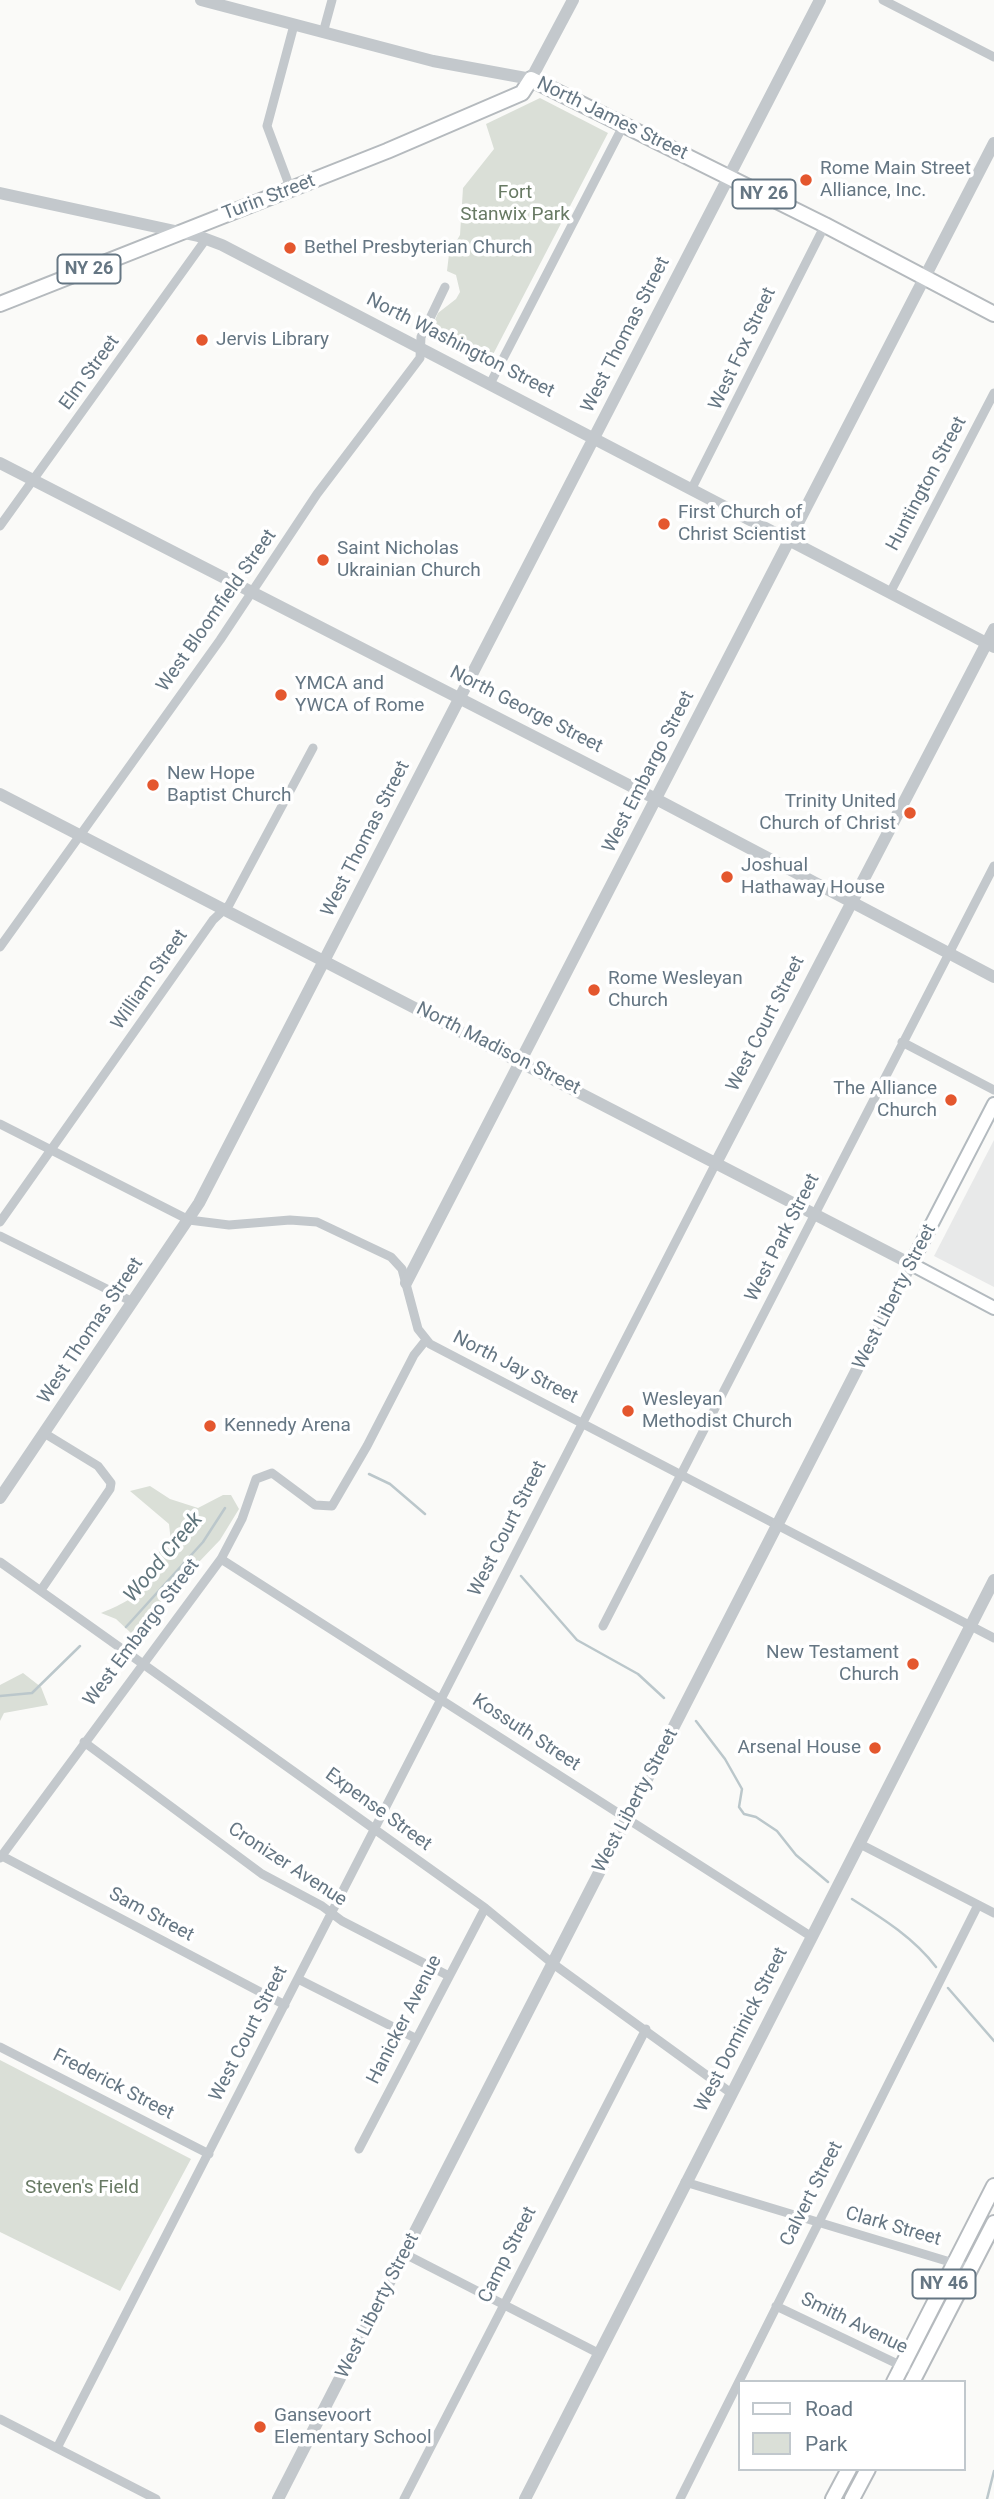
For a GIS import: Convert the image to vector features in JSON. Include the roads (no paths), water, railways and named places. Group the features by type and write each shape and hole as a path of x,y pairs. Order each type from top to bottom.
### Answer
{"main road":[{"name":"North James Street","path":"531,79 729,176 994,314"},
{"name":"Turin Street","path":"0,304 291,190 522,93 531,79"},
{"name":"West Liberty Street","path":"911,1264 994,1104"},
{"name":"North Madison Street","path":"911,1264 994,1307"},
{"name":"NY 46","path":"895,2380 994,2186"},
{"name":"NY 46","path":"915,2377 994,2223"},
{"path":"833,2499 848,2471"},
{"path":"852,2499 867,2471"}],"street":[{"name":"North James Street","path":"201,0 433,61 531,79"},
{"path":"323,33 332,0"},
{"path":"531,79 573,0"},
{"name":"West Thomas Street","path":"0,1498 189,1220 326,960 820,0"},
{"path":"883,0 994,57"},
{"path":"291,190 267,126 294,25"},
{"path":"489,384 624,124"},
{"name":"West Embargo Street","path":"406,1283 923,276 994,143"},
{"name":"North Washington Street","path":"0,193 206,239 595,437 990,645"},
{"name":"West Fox Street","path":"692,488 729,419 786,296 825,225"},
{"name":"Elm Street","path":"0,526 206,239"},
{"name":"West Bloomfield Street","path":"0,947 253,592 317,494 420,358 421,337 445,287"},
{"name":"Huntington Street","path":"891,591 994,393"},
{"name":"North George Street","path":"0,463 656,799 994,977"},
{"name":"West Court Street","path":"57,2448 851,902 990,645 994,629"},
{"name":"William Street","path":"0,1222 236,895 313,748"},
{"name":"North Madison Street","path":"0,794 911,1264"},
{"name":"West Park Street","path":"603,1626 994,866"},
{"path":"902,1042 994,1090"},
{"name":"North Jay Street","path":"0,1124 189,1220 229,1225 290,1220 317,1222 391,1257 401,1269 418,1329 426,1340 776,1527 994,1639"},
{"path":"0,1236 134,1302"},
{"name":"West Liberty Street","path":"278,2499 911,1264"},
{"name":"West Embargo Street","path":"0,1856 221,1559 242,1519 253,1486 260,1475 272,1473 279,1476 315,1505 332,1506 363,1455 414,1355 426,1340"},
{"path":"41,1590 110,1489 111,1483 98,1466 44,1433"},
{"name":"Kossuth Street","path":"221,1559 813,1937"},
{"name":"Expense Street","path":"0,1562 485,1908 552,1963 731,2093"},
{"name":"West Dominick Street","path":"525,2499 994,1580"},
{"name":"Cronizer Avenue","path":"84,1742 262,1874 332,1913 342,1922 447,1975"},
{"path":"860,1844 994,1913"},
{"name":"Sam Street","path":"0,1856 285,2005"},
{"name":"Calvert Street","path":"739,2380 978,1905"},
{"name":"Hanicker Avenue","path":"359,2149 447,1975 485,1908"},
{"path":"298,1979 415,2038"},
{"name":"Camp Street","path":"404,2499 646,2029"},
{"name":"Frederick Street","path":"0,2047 209,2154"},
{"name":"Clark Street","path":"685,2182 970,2269"},
{"path":"405,2254 600,2354"},
{"name":"Smith Avenue","path":"776,2306 902,2366 915,2377"},
{"name":"Calvert Street","path":"680,2499 738,2382"},
{"path":"0,2419 156,2499"}],"waterway":[{"name":"Wood Creek","path":"369,1474 390,1484 425,1514"},
{"name":"Wood Creek","path":"126,1627 203,1542 225,1508"},
{"name":"Wood Creek","path":"492,1557 498,1560"},
{"name":"Wood Creek","path":"521,1576 577,1640 638,1674 664,1698"},
{"name":"Wood Creek","path":"0,1696 32,1693 80,1646"},
{"name":"Wood Creek","path":"696,1721 725,1759 742,1789 739,1807 744,1814 756,1817 777,1831 796,1855 828,1882"},
{"name":"Wood Creek","path":"852,1899 908,1938 936,1967"},
{"name":"Wood Creek","path":"948,1988 994,2041"},
{"path":"987,2499 994,2471"}],"place":[{"name":"Rome Main Street Alliance, Inc.","path":"806,180"},
{"name":"Bethel Presbyterian Church","path":"290,248"},
{"name":"Jervis Library","path":"202,340"},
{"name":"First Church of Christ Scientist","path":"664,524"},
{"name":"Saint Nicholas Ukrainian Church","path":"323,560"},
{"name":"YMCA and YWCA of Rome","path":"281,695"},
{"name":"New Hope Baptist Church","path":"153,785"},
{"name":"Trinity United Church of Christ","path":"910,813"},
{"name":"Joshual Hathaway House","path":"727,877"},
{"name":"Rome Wesleyan Church","path":"594,990"},
{"name":"The Alliance Church","path":"951,1100"},
{"name":"Wesleyan Methodist Church","path":"628,1411"},
{"name":"Kennedy Arena","path":"210,1426"},
{"name":"New Testament Church","path":"913,1664"},
{"name":"Arsenal House","path":"875,1748"},
{"name":"Gansevoort Elementary School","path":"260,2427"}],"park label":[{"name":"Fort Stanwix Park","path":"515,204"},
{"name":"Steven's Field","path":"82,2188"}]}
